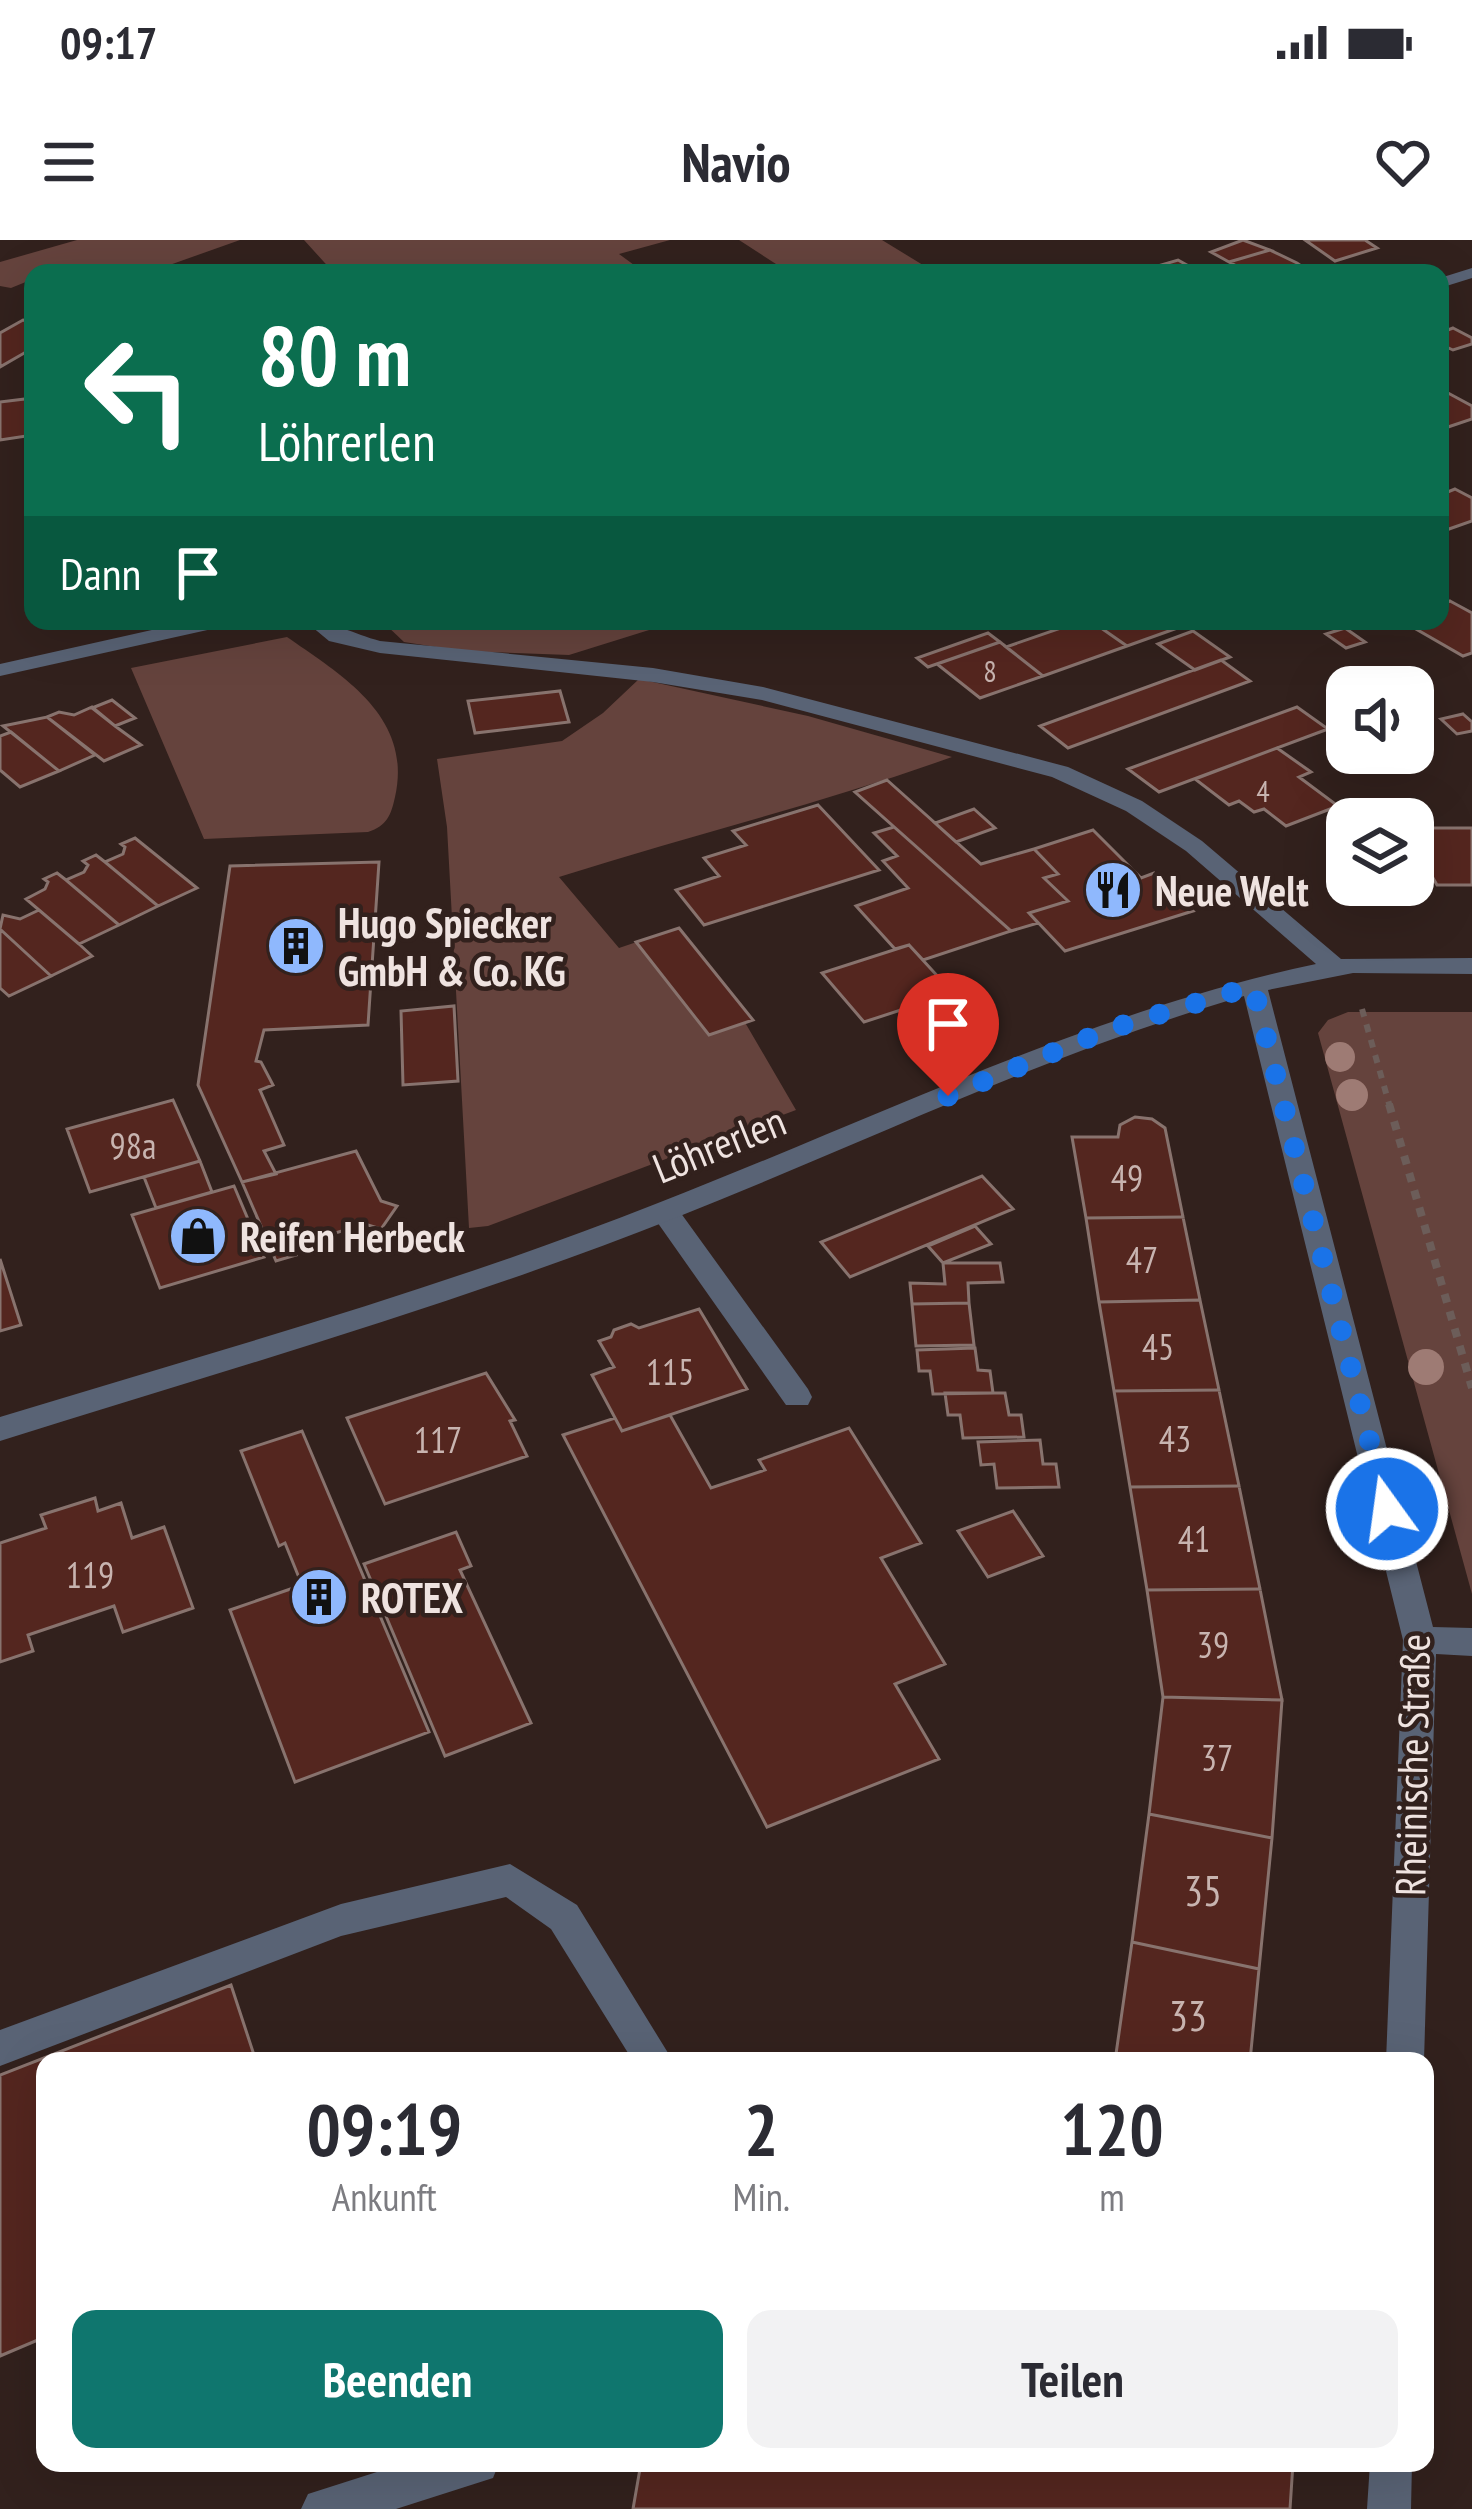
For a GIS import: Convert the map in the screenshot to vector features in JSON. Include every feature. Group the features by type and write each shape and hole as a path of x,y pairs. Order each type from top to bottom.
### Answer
{"street":[{"path":"0,670 180,630"},
{"path":"329,630 380,647 653,674 764,694 1060,772 1134,806 1194,846 1343,967"},
{"name":"Löhrerlen","path":"0,1429 470,1284 665,1212 1110,1029 1253,986 1343,967 1472,965"},
{"name":"Rheinische Straße","path":"1253,986 1420,1640 1405,2052"},
{"path":"665,1212 797,1397"},
{"path":"1420,1640 1472,1642"},
{"path":"0,2048 341,1920 510,1880 564,1917 648,2052"},
{"path":"322,2509 447,2472"},
{"path":"1389,2509 1391,2472"}],"path":[{"path":"1343,967 1472,1388"}],"shaded area":[{"path":"77,240 240,240 172,264 24,264 24,283 11,288 0,286 0,262"},
{"path":"304,240 670,240 619,254 633,264 326,264"},
{"path":"739,240 882,240 921,264 776,264"},
{"path":"391,630 649,630 569,655 462,651 404,642"},
{"path":"287,637 351,684 384,722 398,769 390,814 380,827 368,832 204,839 131,668"},
{"path":"639,679 808,716 952,757 559,877 619,948 672,930 743,1019 796,1110 488,1226 469,1228 447,827 437,759 562,741 603,713"},
{"path":"1348,1012 1472,1012 1472,1594 1318,1033 1328,1020"}],"building":[{"path":"1243,240 1270,250 1229,262 1211,252"},
{"path":"1305,240 1365,240 1377,248 1335,261"},
{"path":"1270,250 1298,264 1233,264 1229,262"},
{"path":"24,320 24,353 0,367 0,333"},
{"path":"1449,330 1472,338 1472,344 1449,348"},
{"path":"1449,394 1472,406 1472,419 1449,427"},
{"path":"24,399 24,436 0,440 0,402"},
{"path":"1455,489 1472,498 1472,521 1449,529 1449,491"},
{"path":"1449,601 1472,613 1472,653 1463,656 1418,630 1449,630"},
{"path":"1055,630 1104,630 1127,646 1043,676 1006,647"},
{"path":"1104,630 1172,630 1127,646"},
{"path":"1348,630 1365,642 1346,648 1326,634"},
{"path":"1193,631 1230,657 1195,670 1158,644"},
{"path":"988,633 1000,642 928,667 917,658"},
{"path":"1000,642 1043,676 980,698 937,664"},
{"path":"1221,660 1250,681 1068,748 1040,726"},
{"path":"560,691 569,722 475,733 468,701"},
{"path":"112,700 135,718 115,726 92,708"},
{"path":"92,707 141,745 104,761 47,717 59,712 74,715"},
{"path":"1297,707 1326,728 1159,792 1128,769"},
{"path":"1463,714 1472,722 1472,731 1457,734 1441,719"},
{"path":"47,717 95,755 59,771 3,726"},
{"path":"11,732 59,771 20,787 0,770 0,736"},
{"path":"1277,748 1311,772 1299,777 1327,798 1326,811 1286,826 1264,809 1254,812 1239,801 1229,805 1195,779"},
{"path":"887,780 981,864 1034,849 1058,874 1044,878 1068,901 1029,913 1038,923 1011,931 855,792"},
{"path":"818,805 879,870 704,925 676,890 719,876 704,858 746,845 733,831"},
{"path":"974,809 995,828 956,842 935,823"},
{"path":"894,827 1011,931 923,960 909,945 895,949 856,906 908,888 883,861 897,856 874,833"},
{"path":"1434,828 1472,828 1472,885 1437,885"},
{"name":"Neue Welt","path":"1093,830 1141,878 1154,873 1193,911 1065,951 1029,913 1068,901 1044,878 1058,874 1034,849"},
{"path":"135,838 197,888 158,906 105,862 123,854 121,844"},
{"path":"96,855 158,906 119,925 66,880 84,872 88,865 83,861"},
{"name":"Hugo Spiecker GmbH & Co. KG","path":"379,862 368,1025 264,1030 256,1061 273,1085 260,1090 284,1145 264,1151 276,1174 242,1182 198,1085 230,866"},
{"path":"57,873 119,925 79,944 26,899 45,889 48,882 44,879"},
{"path":"39,910 92,956 51,976 0,929 3,915 20,919"},
{"path":"679,928 753,1020 709,1035 636,942"},
{"path":"0,929 51,976 9,996 0,988"},
{"path":"909,945 953,993 864,1022 822,973"},
{"path":"454,1006 458,1081 403,1085 401,1011"},
{"path":"173,1100 200,1161 90,1192 67,1129"},
{"path":"1135,1117 1152,1119 1165,1128 1183,1217 1086,1218 1072,1137 1118,1137 1120,1125"},
{"path":"356,1151 381,1201 397,1206 381,1229 365,1224 292,1246 296,1255 276,1261 242,1182"},
{"path":"200,1161 212,1192 156,1208 144,1177"},
{"path":"982,1176 1013,1209 850,1277 821,1242"},
{"name":"Reifen Herbeck","path":"234,1186 264,1257 160,1288 132,1215"},
{"path":"1183,1217 1200,1300 1099,1302 1086,1218"},
{"path":"975,1226 991,1244 943,1263 928,1246"},
{"path":"0,1259 21,1325 0,1331"},
{"path":"943,1263 1000,1263 1003,1282 968,1283 969,1303 912,1304 910,1283 945,1284"},
{"path":"1200,1300 1219,1390 1114,1391 1099,1302"},
{"path":"969,1303 974,1345 916,1346 912,1304"},
{"path":"699,1309 747,1389 622,1431 592,1375 614,1367 599,1341 631,1324 639,1328"},
{"path":"975,1348 978,1370 990,1371 993,1393 933,1394 930,1371 919,1371 917,1350"},
{"path":"486,1373 515,1420 510,1421 527,1456 385,1504 347,1418"},
{"path":"1219,1390 1239,1486 1130,1487 1114,1391"},
{"path":"945,1393 1005,1393 1009,1415 1021,1415 1024,1437 963,1438 960,1415 948,1415"},
{"path":"670,1415 711,1488 765,1470 759,1460 849,1428 921,1543 881,1558 945,1664 895,1684 939,1759 767,1827 563,1435 615,1418 622,1431"},
{"name":"ROTEX","path":"302,1431 429,1732 295,1782 230,1610 302,1585 285,1543 279,1546 241,1451"},
{"path":"1040,1440 1043,1464 1056,1464 1059,1487 997,1488 994,1464 981,1465 978,1442"},
{"path":"1239,1486 1260,1589 1147,1590 1130,1487"},
{"path":"95,1498 98,1511 121,1503 132,1538 164,1527 193,1608 123,1632 114,1606 28,1635 33,1651 0,1662 0,1543 46,1528 41,1515"},
{"path":"1013,1511 1043,1556 988,1577 958,1531"},
{"name":"ROTEX","path":"456,1532 471,1566 460,1570 531,1723 445,1756 364,1564"},
{"path":"1260,1589 1282,1700 1163,1697 1147,1590"},
{"path":"1163,1697 1282,1700 1272,1838 1149,1814"},
{"path":"1149,1814 1272,1838 1259,1969 1132,1942"},
{"path":"1132,1942 1259,1969 1251,2052 1116,2052"},
{"path":"231,1985 253,2052 59,2052"},
{"path":"36,2061 36,2341 0,2356 0,2075"},
{"path":"639,2472 1292,2472 1290,2509 633,2509"}],"place":[{"name":"Neue Welt","path":"1113,890"},
{"name":"Hugo Spiecker GmbH & Co. KG","path":"296,946"},
{"name":"Reifen Herbeck","path":"198,1236"},
{"name":"ROTEX","path":"319,1597"}],"route":[{"path":"948,1096 1110,1029 1253,986 1387,1509"}]}
